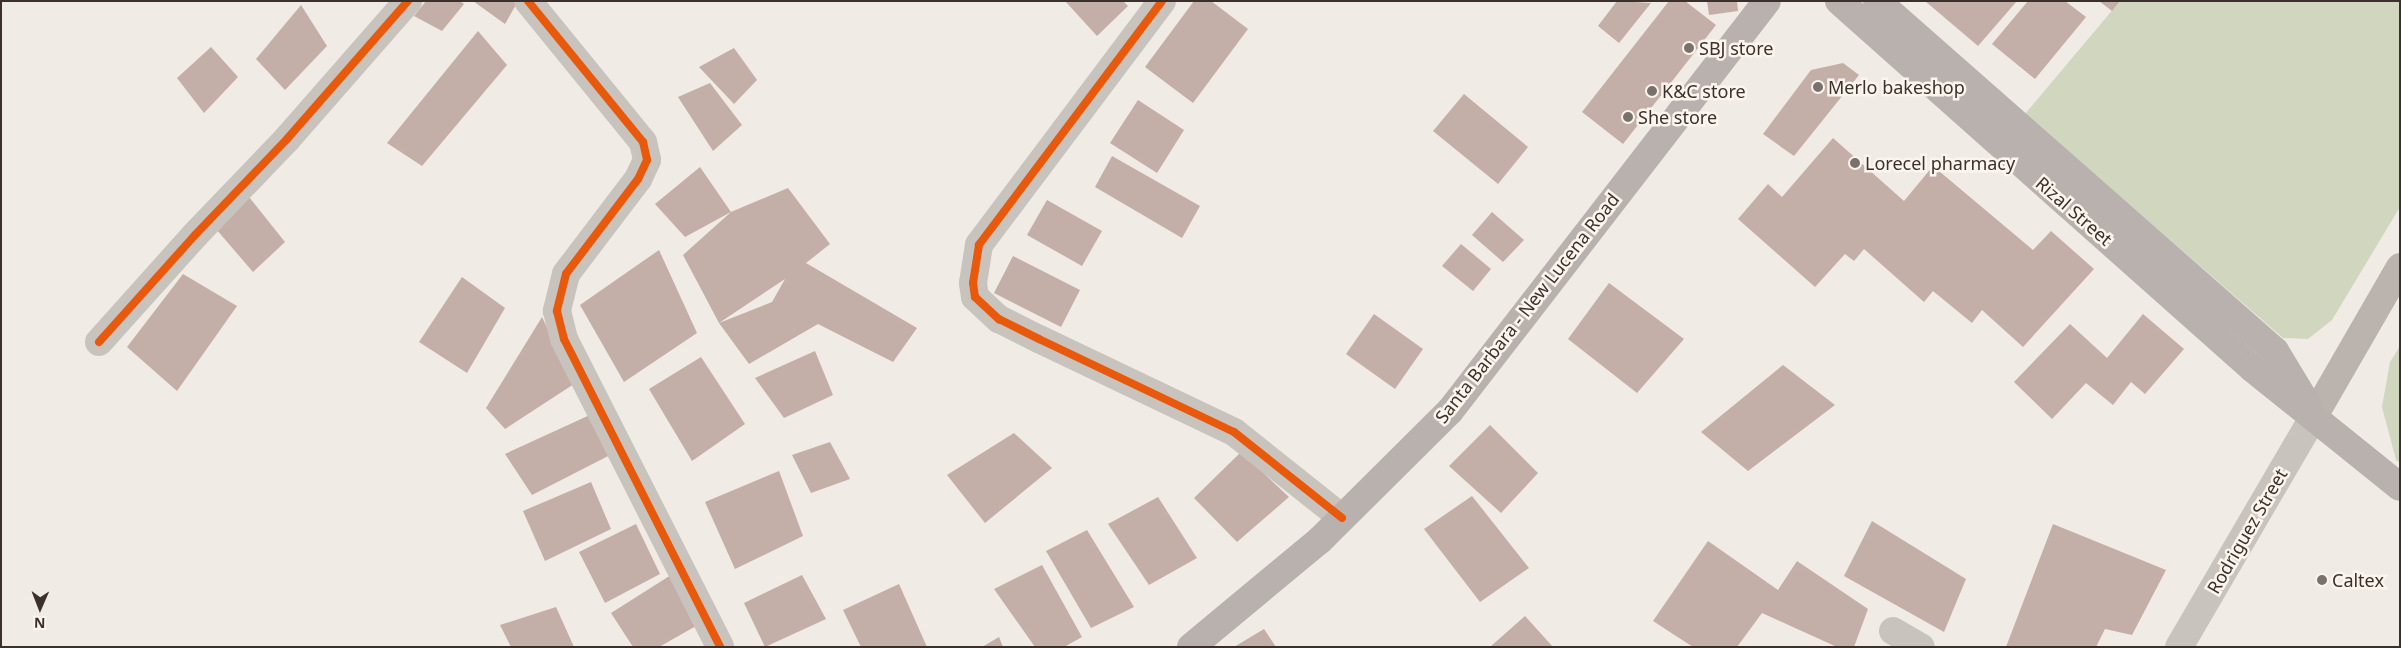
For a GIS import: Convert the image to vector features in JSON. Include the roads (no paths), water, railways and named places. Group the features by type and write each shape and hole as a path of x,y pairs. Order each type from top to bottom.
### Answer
{"main road":[{"name":"Santa Barbara - New Lucena Road","path":"1191,647 1342,518 1450,411 1767,1"},
{"name":"Rizal Street","path":"1839,1 2252,368 2400,487"},
{"name":"Rizal Street","path":"1877,1 2275,351 2314,416"},
{"path":"2314,416 2400,267"}],"street":[{"path":"99,342 194,235 287,139 408,1"},
{"path":"528,1 643,142 647,160 638,179 566,274 557,311 564,339 720,647"},
{"path":"1162,1 979,245 973,283 975,297 999,318 1039,340 1234,432 1342,518"},
{"name":"Rodriguez Street","path":"2179,647 2314,416"},
{"path":"1893,631 1921,647"}],"place":[{"name":"SBJ store","path":"1689,48"},
{"name":"Merlo bakeshop","path":"1818,87"},
{"name":"K&C store","path":"1652,91"},
{"name":"She store","path":"1628,117"},
{"name":"Lorecel pharmacy","path":"1855,163"},
{"name":"Caltex","path":"2322,580"}]}
